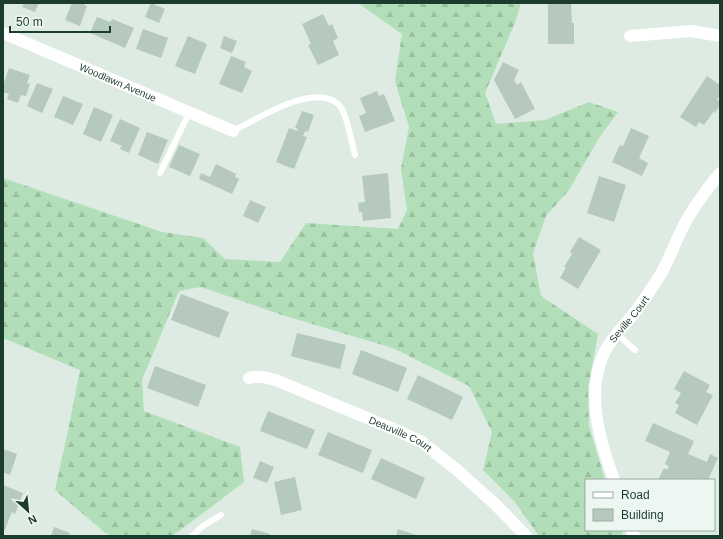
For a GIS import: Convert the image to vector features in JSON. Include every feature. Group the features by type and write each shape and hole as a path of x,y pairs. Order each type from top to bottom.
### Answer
{"street":[{"path":"630,36 691,31 720,36"},
{"name":"Woodlawn Avenue","path":"3,33 233,131"},
{"name":"Seville Court","path":"614,479 599,433 596,412 596,382 604,353 660,275 696,203 720,173"},
{"name":"Deauville Court","path":"249,378 256,376 278,381 422,442 457,470 495,504 526,536"}],"lane":[{"path":"233,131 277,109 310,97 328,98 340,106 348,126 355,155"},
{"path":"160,173 189,112"},
{"path":"617,334 635,350"},
{"path":"192,536 203,526 221,515"}],"green space":[{"path":"358,3 521,3 516,20 485,93 496,124 545,120 589,102 618,112 599,138 569,190 546,216 533,253 541,296 598,334 588,388 589,426 605,479 585,479 585,531 622,531 623,534 616,536 539,536 514,501 483,470 492,432 469,386 393,348 282,315 201,287 179,291 142,380 144,411 240,447 244,482 172,536 111,536 103,531 55,490 80,370 3,338 3,178 162,232 203,238 225,259 280,262 306,223 398,229 407,210 401,169 409,127 395,81 402,34"}],"building":[{"path":"24,3 39,3 35,12 22,7"},
{"path":"72,3 85,3 84,5 87,6 80,26 65,20"},
{"path":"151,3 165,9 159,23 145,17"},
{"path":"548,3 571,3 572,23 574,23 574,44 548,44"},
{"path":"323,14 329,26 332,24 338,38 333,41 339,55 318,65 308,45 311,44 302,24"},
{"path":"97,17 110,22 112,19 134,28 125,48 90,33"},
{"path":"143,29 168,38 161,58 136,49"},
{"path":"188,36 207,44 195,74 175,66"},
{"path":"224,36 237,41 232,53 220,48"},
{"path":"231,56 246,62 244,67 252,71 242,93 219,84"},
{"path":"503,62 519,70 514,80 517,85 521,82 535,109 515,119 494,80"},
{"path":"9,68 30,75 27,83 30,84 26,96 21,95 18,103 7,99 9,94 3,92 3,86"},
{"path":"707,76 720,85 720,95 717,100 720,102 720,105 704,125 699,122 696,127 680,117"},
{"path":"37,83 53,89 42,113 27,106"},
{"path":"377,91 379,96 384,94 395,121 365,132 359,116 366,113 360,98"},
{"path":"63,96 83,104 73,125 54,117"},
{"path":"94,107 113,115 101,142 83,134"},
{"path":"302,111 314,115 308,132 305,131 303,136 307,137 294,169 276,162 289,128 297,131 298,129 295,128"},
{"path":"120,119 140,128 129,153 120,149 122,146 110,141"},
{"path":"631,128 649,136 639,158 648,163 642,176 612,162 620,145 623,146"},
{"path":"147,132 168,140 158,164 138,155"},
{"path":"179,145 200,154 190,176 169,167"},
{"path":"216,164 236,174 235,177 239,179 232,194 199,179 201,173 210,177"},
{"path":"388,173 391,218 363,221 362,212 359,212 358,203 365,202 362,176"},
{"path":"599,176 626,185 614,222 587,213"},
{"path":"250,200 266,207 258,223 243,216"},
{"path":"579,237 601,250 578,289 560,278 566,267 564,267 572,254 570,252"},
{"path":"181,294 229,312 219,338 171,320"},
{"path":"297,333 346,345 340,369 291,356"},
{"path":"361,350 407,368 398,392 352,374"},
{"path":"155,366 206,385 198,407 147,388"},
{"path":"684,371 710,385 706,392 713,395 697,425 675,413 679,405 675,403 681,393 674,389"},
{"path":"418,375 463,397 452,420 407,399"},
{"path":"268,411 315,430 307,449 260,431"},
{"path":"653,423 694,441 688,454 707,462 710,454 718,458 708,479 658,479 664,468 667,470 669,466 665,464 670,452 645,441"},
{"path":"328,432 372,450 363,473 318,455"},
{"path":"3,449 17,454 10,475 3,472"},
{"path":"381,458 425,478 416,499 371,479"},
{"path":"260,461 274,467 267,483 253,478"},
{"path":"295,477 302,510 281,515 274,482"},
{"path":"3,485 23,493 15,514 12,512 3,534"},
{"path":"54,527 70,533 69,536 51,536"},
{"path":"252,529 270,534 270,536 250,536"},
{"path":"398,529 416,535 396,536"}]}
